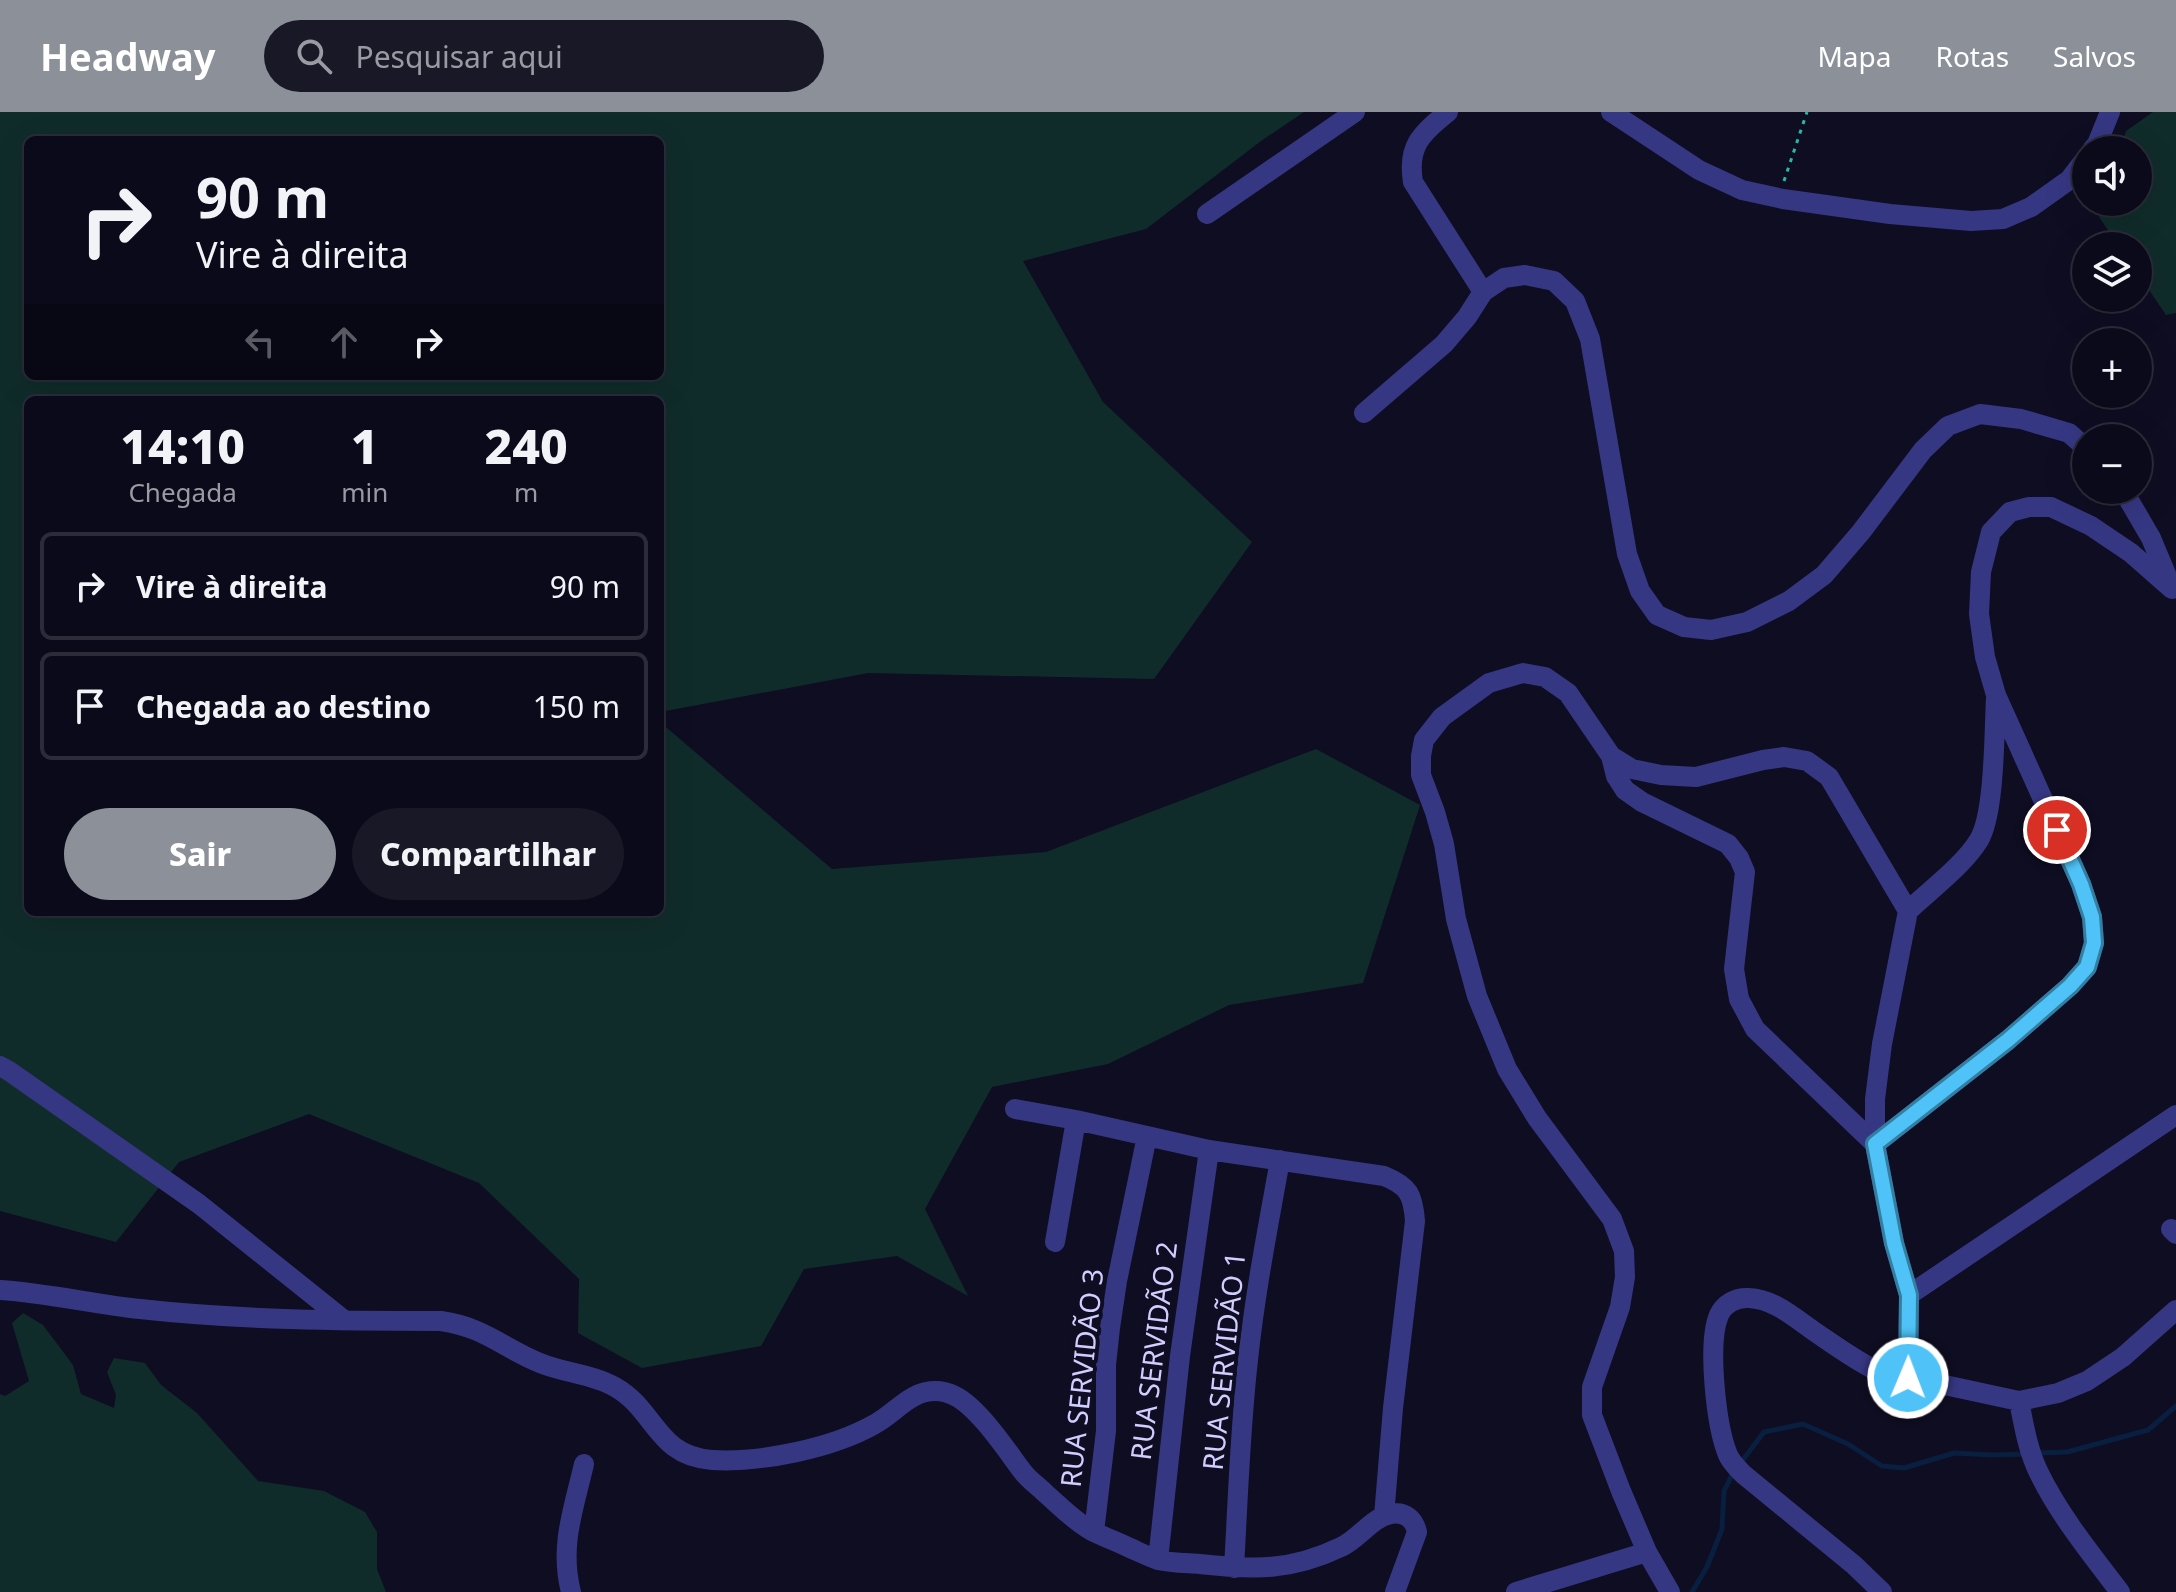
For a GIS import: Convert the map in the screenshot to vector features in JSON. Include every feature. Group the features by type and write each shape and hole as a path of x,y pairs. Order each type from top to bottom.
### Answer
{"street":[{"path":"1207,214 1355,112"},
{"path":"1448,112 1415,144 1410,164 1413,182 1483,292"},
{"path":"1611,112 1699,170 1742,190 1890,214 1971,221 2003,219 2031,207 2072,176"},
{"path":"2100,136 2110,112"},
{"path":"1364,413 1444,344 1483,292 1504,278 1525,275 1554,281 1575,301 1590,339 1627,554 1640,591 1657,615 1684,627 1711,630 1747,622 1789,601 1824,575 1923,450 1948,426 1980,414 2021,419 2072,436"},
{"path":"2131,504 2151,538 2174,594"},
{"path":"1875,1144 2008,1040 2070,986 2087,967 2094,943 2092,917 2081,884 1996,695 1985,657 1979,614 1981,572 1991,532 2010,512 2029,507 2051,507 2091,526 2131,553 2174,594"},
{"path":"1670,1592 1647,1552 1592,1415 1596,1374 1620,1307 1625,1277 1624,1251 1612,1219 1537,1118 1507,1069 1477,996 1456,919 1444,844 1421,775 1424,740 1442,717 1489,683 1523,673 1545,677 1568,693 1611,756 1616,776 1625,790 1642,802 1728,844 1745,872 1734,969 1739,999 1755,1029 1875,1144"},
{"path":"1908,1378 1909,1295 1894,1243 1875,1144 1875,1099 1882,1044 1908,911 1964,859 1985,827 1996,695"},
{"path":"1611,756 1632,769 1696,777 1763,760 1784,757 1807,761 1829,777 1908,911"},
{"path":"0,1066 199,1204 344,1320"},
{"path":"1015,1109 1209,1150 1384,1176 1398,1181 1408,1190 1414,1204 1415,1221 1384,1516"},
{"path":"1909,1295 2176,1115"},
{"path":"1055,1242 1076,1120"},
{"name":"RUA SERVIDÃO 3","path":"1094,1532 1106,1431 1106,1365 1110,1328 1147,1136"},
{"name":"RUA SERVIDÃO 2","path":"1158,1560 1180,1356 1209,1150"},
{"name":"RUA SERVIDÃO 1","path":"1234,1568 1248,1358 1280,1160"},
{"path":"0,1290 139,1309 231,1317 462,1324 539,1363 613,1386 632,1398 671,1446 683,1454 715,1460 771,1457 831,1444 876,1424 910,1399 925,1392 942,1391 956,1396 970,1407 1024,1474 1074,1519 1094,1532 1158,1560 1234,1568 1280,1567 1345,1545 1384,1516 1394,1513 1406,1515 1415,1523 1417,1532 1395,1592"},
{"path":"1882,1592 1737,1467 1726,1451 1713,1348 1720,1314 1729,1302 1745,1297 1762,1299 1781,1308 1875,1370 2019,1401 2058,1393 2087,1381 2123,1357 2176,1310"},
{"path":"2019,1401 2026,1440 2038,1471 2077,1535 2120,1592"},
{"path":"571,1592 565,1548 584,1464"},
{"path":"1519,1592 1647,1552"}],"path":[{"path":"1778,198 1807,112"}],"green space":[{"path":"0,112 1304,112 1146,229 1023,261 1103,402 1252,542 1154,679 868,673 664,711 664,396 24,396 24,916 664,916 664,725 832,869 1046,852 1316,749 1420,805 1363,983 1229,1005 1108,1064 992,1087 925,1209 968,1296 897,1256 804,1269 761,1346 642,1368 578,1333 579,1279 479,1183 309,1114 179,1162 116,1242 0,1211"},
{"path":"2153,112 2176,112 2176,313 2166,315 2152,294 2152,232 2109,232 2099,217 2152,216 2152,136 2124,136 2126,131"},
{"path":"23,1313 43,1325 73,1365 81,1394 114,1408 116,1395 107,1372 114,1358 145,1363 161,1385 197,1413 258,1481 324,1491 365,1512 377,1532 377,1569 386,1592 0,1592 0,1394 5,1396 29,1381 12,1323"}],"waterway":[{"path":"2037,1453 2067,1452 2148,1430 2176,1406"},
{"path":"1739,1465 1764,1432 1803,1424 1848,1444 1882,1466 1904,1468 1954,1453 2027,1454"},
{"path":"1692,1592 1707,1567 1722,1529 1724,1491 1733,1473"}],"route":[{"path":"1908,1378 1909,1295 1894,1243 1875,1144 2008,1040 2070,986 2087,967 2094,943 2092,917 2057,830"}]}
